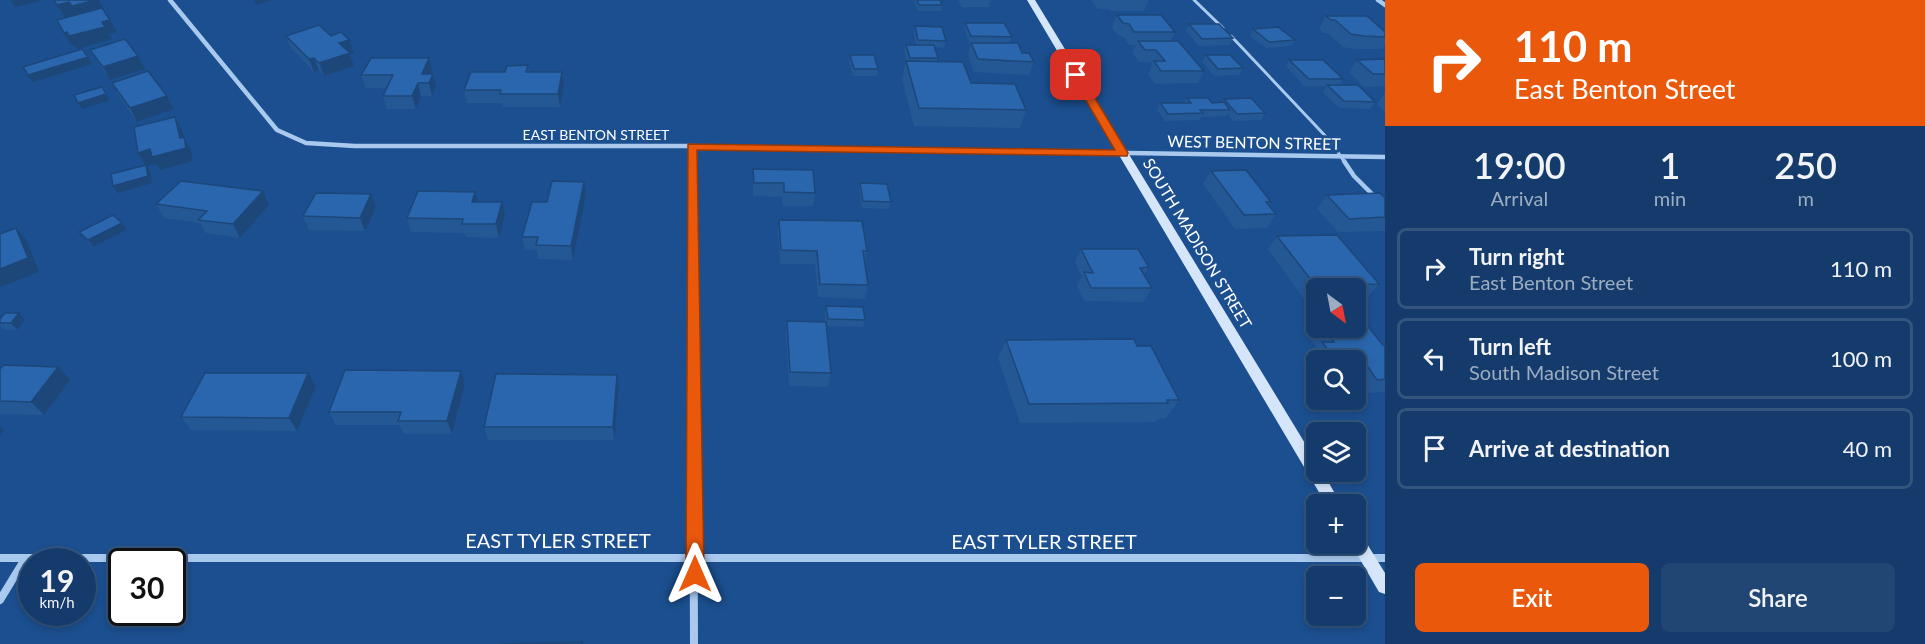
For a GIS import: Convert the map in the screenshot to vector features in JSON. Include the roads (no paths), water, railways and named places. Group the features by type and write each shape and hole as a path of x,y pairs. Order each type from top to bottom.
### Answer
{"street":[{"name":"EAST BENTON STREET","path":"170,0 277,130 306,143 355,146 692,146 1123,153"},
{"name":"SOUTH MADISON STREET","path":"1031,0 1328,494"},
{"path":"1378,0 1385,5"},
{"path":"692,146 694,644"},
{"name":"WEST BENTON STREET","path":"1123,153 1385,157"},
{"path":"1365,554 1385,587"},
{"name":"EAST TYLER STREET","path":"96,559 695,556 1385,558"},
{"name":"EAST TYLER STREET","path":"0,558 18,559"},
{"path":"0,600 18,570"}],"lane":[{"path":"1194,0 1332,143 1354,176 1377,200"}]}
